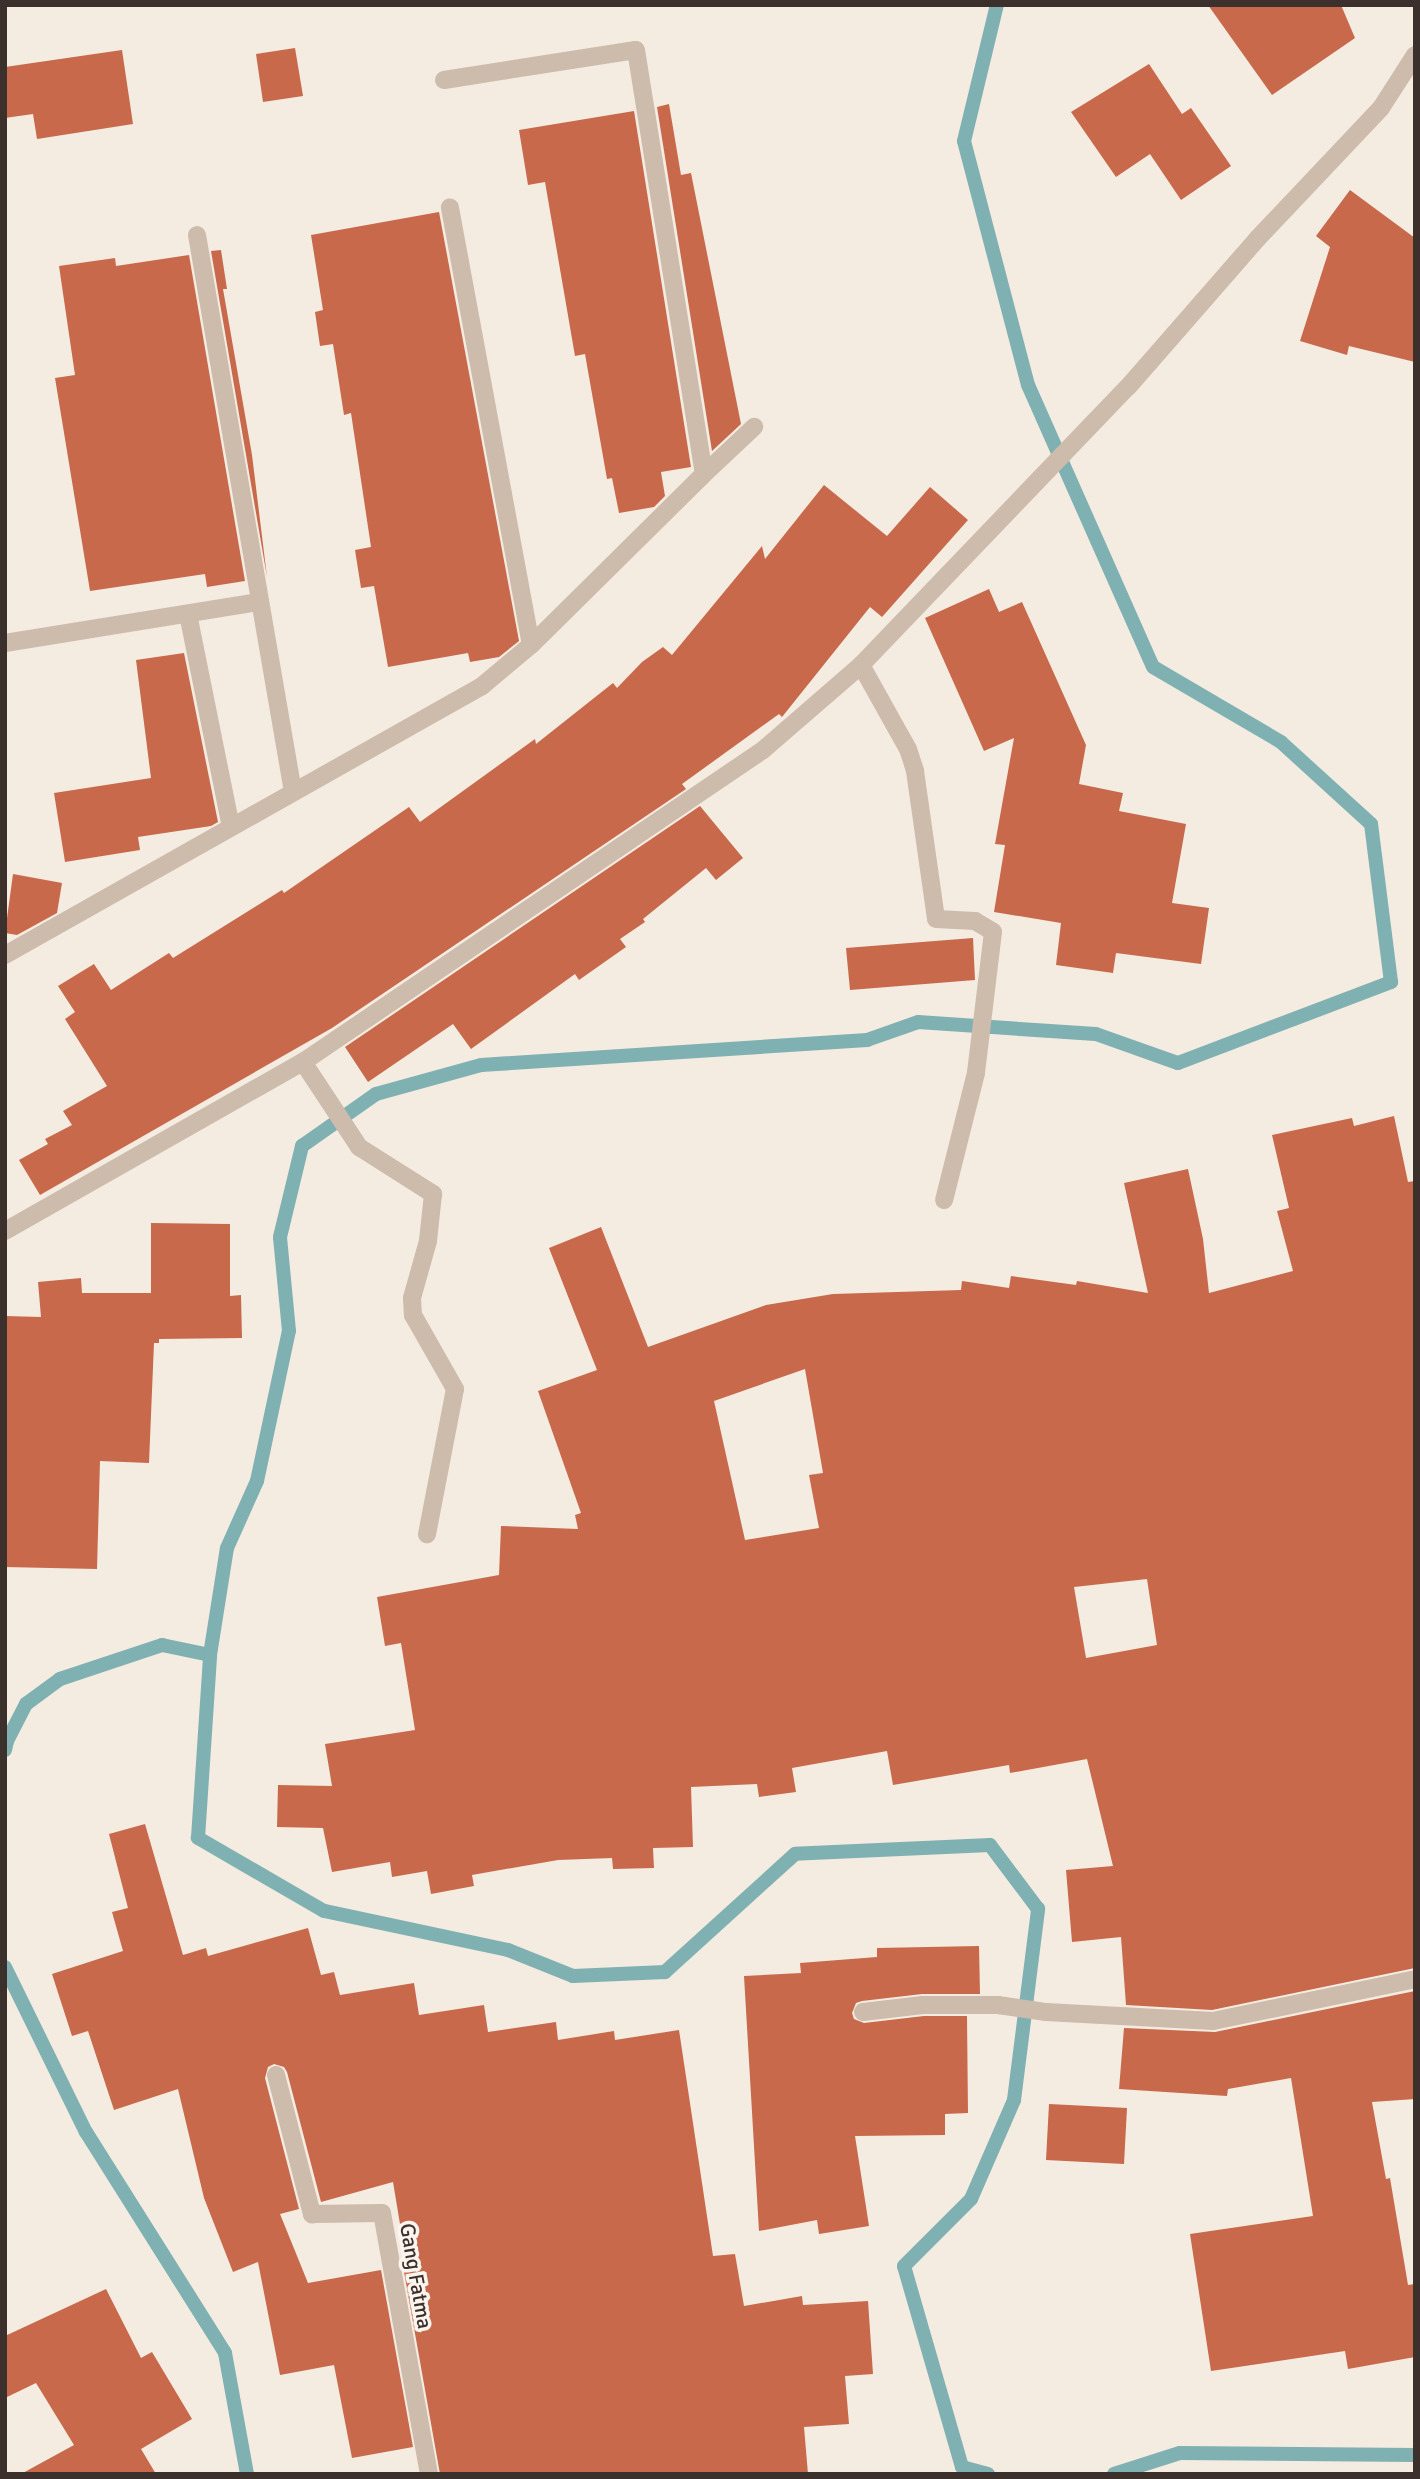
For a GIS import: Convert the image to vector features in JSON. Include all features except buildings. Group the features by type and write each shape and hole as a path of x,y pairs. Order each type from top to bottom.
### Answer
{"street":[{"path":"444,80 636,50 704,474"},
{"path":"5,1231 303,1062 763,750 861,665 1128,387 1258,239 1381,108 1415,55"},
{"path":"450,208 531,645"},
{"path":"197,235 293,792"},
{"path":"5,955 482,686 531,645 754,427"},
{"path":"5,641 259,602"},
{"path":"188,614 231,827"},
{"path":"861,665 908,748 915,771 936,919 975,921 993,933 976,1073 944,1200"},
{"path":"303,1062 359,1147 433,1194 428,1241 412,1298 413,1315 455,1389 427,1534"},
{"path":"863,2012 923,2006 998,2005 1046,2012 1213,2021 1415,1979"},
{"name":"Gang Fatma","path":"276,2075 312,2214 382,2213 429,2474"}],"waterway":[{"path":"988,2474 962,2467 904,2266 971,2199 1014,2100 1038,1909 990,1845 795,1854 665,1972 573,1976 508,1950 324,1911 198,1838 210,1655 227,1548 257,1481 289,1331 280,1237 302,1146 376,1094 481,1065 867,1040 918,1022 1096,1034 1178,1063 1391,982 1371,824 1281,742 1153,667 1028,385 964,141 997,5"},
{"path":"5,1750 26,1704 60,1679 162,1645 210,1655"},
{"path":"5,1967 86,2132 225,2353 247,2474"},
{"path":"1114,2474 1180,2453 1415,2455"}]}
